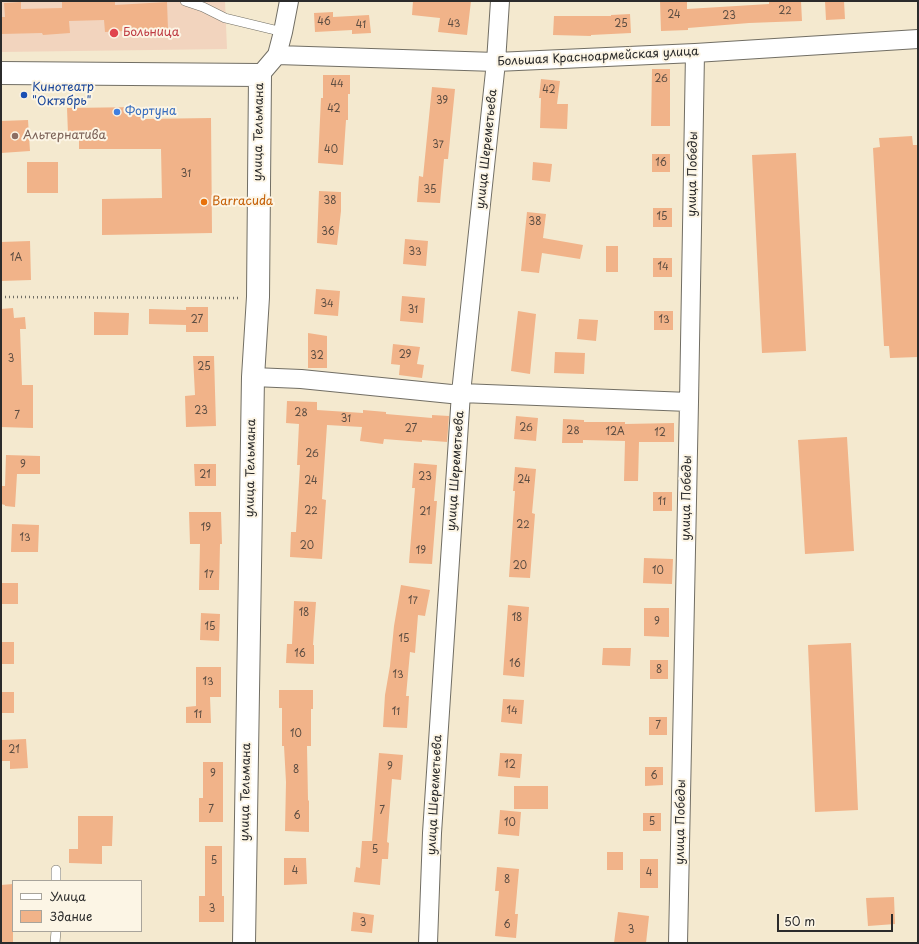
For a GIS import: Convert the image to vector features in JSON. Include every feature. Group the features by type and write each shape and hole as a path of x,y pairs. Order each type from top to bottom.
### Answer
{"street":[{"name":"улица Тельмана","path":"244,943 253,377 258,297 260,75 277,55 289,1"},
{"name":"улица Шереметьева","path":"428,943 432,833 461,393 496,62 500,1"},
{"name":"Большая Красноармейская улица","path":"277,55 496,62 695,53 918,39"},
{"name":"улица Победы","path":"678,943 695,53"},
{"path":"1,73 260,75"},
{"path":"253,377 301,379 451,394 461,393 689,402"}],"lane":[{"path":"185,1 203,7 225,18 283,32"},
{"path":"56,870 56,880"},
{"path":"55,943 56,932"}],"path":[{"path":"1,297 258,297"}],"shaded area":[{"name":"Больница","path":"1,1 225,1 227,49 1,52"}],"building":[{"path":"62,1 115,1 115,5 167,2 168,29 105,32 104,20 69,21 70,33 43,35 42,33 1,34 1,17 5,17 4,3 21,2 21,9 62,8"},
{"path":"413,1 471,1 467,35 438,32 440,18 412,15"},
{"path":"660,1 687,1 687,9 769,4 769,1 801,1 802,21 749,23 688,28 688,30 661,31"},
{"path":"825,1 844,1 845,19 826,20"},
{"path":"333,12 333,17 369,15 371,33 352,34 352,30 315,32 314,13"},
{"path":"630,14 631,33 591,36 553,35 554,16 611,16"},
{"path":"652,69 670,69 670,126 651,126"},
{"path":"323,75 350,75 348,120 346,120 343,165 318,163 321,98 323,98"},
{"path":"541,79 560,81 557,104 568,104 567,129 540,128 541,98 539,98"},
{"path":"432,87 455,89 448,159 444,159 440,203 417,202 419,176 423,177"},
{"path":"141,107 142,119 211,118 212,233 102,235 102,199 162,198 161,149 79,149 79,134 68,134 67,108"},
{"name":"Альтернатива","path":"28,120 30,151 1,153 1,121"},
{"path":"912,136 913,145 918,145 918,357 890,358 889,346 884,346 873,148 880,147 879,138"},
{"path":"796,153 806,351 762,353 752,155"},
{"path":"652,154 670,154 670,172 652,172"},
{"path":"27,162 58,162 58,193 27,193"},
{"path":"533,162 552,164 550,182 532,180"},
{"path":"319,191 341,192 341,211 337,245 317,243"},
{"path":"653,208 672,208 672,227 653,227"},
{"path":"527,212 546,214 543,238 583,245 580,259 542,253 539,273 521,271"},
{"path":"405,239 428,241 426,266 403,264"},
{"path":"30,241 31,280 1,281 1,242"},
{"path":"606,246 618,246 618,272 606,272"},
{"path":"653,258 672,258 672,277 653,277"},
{"path":"316,289 340,291 338,316 314,314"},
{"path":"402,296 425,298 423,323 400,321"},
{"path":"186,307 208,307 208,332 186,332 186,325 149,324 149,309 186,310"},
{"path":"13,308 14,318 25,317 26,329 20,329 22,385 33,385 33,428 1,427 1,309"},
{"path":"518,311 536,314 530,374 511,371"},
{"path":"654,311 673,311 673,330 654,330"},
{"path":"94,312 129,313 128,335 94,335"},
{"path":"579,319 598,320 596,341 577,339"},
{"path":"308,333 327,336 327,368 308,368"},
{"path":"393,344 420,347 417,364 424,365 422,378 399,375 400,365 391,364"},
{"path":"555,352 585,353 584,374 554,373"},
{"path":"193,356 214,356 216,426 186,427 185,396 195,395"},
{"path":"287,401 317,402 317,410 363,413 363,410 386,412 386,414 432,418 432,415 449,416 447,442 384,439 383,444 360,441 362,427 327,425 322,499 326,500 322,559 290,557 291,532 296,532 300,465 297,465 299,424 286,423"},
{"path":"516,416 538,418 536,441 514,439"},
{"path":"563,419 584,420 584,422 625,422 625,424 674,423 674,442 639,442 638,481 624,481 625,441 583,440 583,443 562,443"},
{"path":"847,437 854,551 805,554 798,440"},
{"path":"6,455 40,456 40,474 17,474 15,507 1,504 1,486 5,486"},
{"path":"414,463 437,465 434,501 437,501 432,564 409,563 415,488 412,488"},
{"path":"194,464 216,464 216,486 195,486"},
{"path":"515,467 536,469 532,513 535,514 530,578 509,577 515,491 513,491"},
{"path":"653,492 672,492 672,511 653,511"},
{"path":"189,512 221,512 222,544 220,544 219,590 199,590 200,544 190,544"},
{"path":"12,524 39,525 38,552 11,552"},
{"path":"644,558 673,559 672,584 643,583"},
{"path":"1,583 18,583 18,604 1,604"},
{"path":"401,585 430,590 425,616 418,615 415,653 410,652 406,696 409,696 407,728 383,727 385,695"},
{"path":"294,601 316,602 313,645 314,664 286,663 287,644 292,644"},
{"path":"508,605 529,607 524,677 503,675"},
{"path":"644,608 669,608 669,637 644,636"},
{"path":"201,613 220,614 219,641 200,640"},
{"path":"1,642 14,642 14,664 1,664"},
{"path":"851,643 858,810 815,812 808,645"},
{"path":"603,648 631,648 630,666 602,665"},
{"path":"650,660 668,660 668,679 650,679"},
{"path":"196,667 221,667 221,697 210,697 211,723 186,723 186,707 196,706"},
{"path":"279,690 313,690 313,709 311,709 311,746 307,746 309,832 285,831 286,782 284,746 282,746 282,708 279,708"},
{"path":"1,692 14,692 14,713 1,713"},
{"path":"503,699 524,700 522,724 501,722"},
{"path":"649,717 667,717 667,735 649,735"},
{"path":"26,739 28,768 10,769 10,761 1,761 1,740"},
{"path":"379,753 403,755 401,780 392,779 387,842 389,843 388,859 382,859 380,885 354,882 356,867 360,868 362,841 372,841"},
{"path":"500,753 522,754 520,778 498,776"},
{"path":"203,762 223,762 223,822 199,822 199,798 203,798"},
{"path":"645,767 663,767 663,785 645,786"},
{"path":"514,786 548,786 548,809 514,809"},
{"path":"500,810 521,812 519,836 498,834"},
{"path":"643,813 661,813 661,831 643,831"},
{"path":"78,816 113,816 112,846 102,846 102,864 69,863 69,849 78,849"},
{"path":"205,846 222,846 222,896 224,896 224,922 199,922 199,896 205,896"},
{"path":"607,852 623,852 623,870 607,870"},
{"path":"284,858 306,858 307,884 284,885"},
{"path":"640,859 658,859 658,888 640,888"},
{"path":"497,867 519,869 515,914 518,914 516,938 495,936 499,891 495,891"},
{"path":"12,884 13,943 1,943 1,885"},
{"path":"894,897 895,924 868,926 866,898"},
{"path":"353,912 374,915 372,933 351,931"},
{"path":"618,912 649,916 646,943 614,943"}],"place":[{"name":"Больница","path":"114,33"},
{"name":"Кинотеатр \"Октябрь\"","path":"24,95"},
{"name":"Фортуна","path":"117,112"},
{"name":"Альтернатива","path":"15,136"},
{"name":"Barracuda","path":"204,202"}]}
